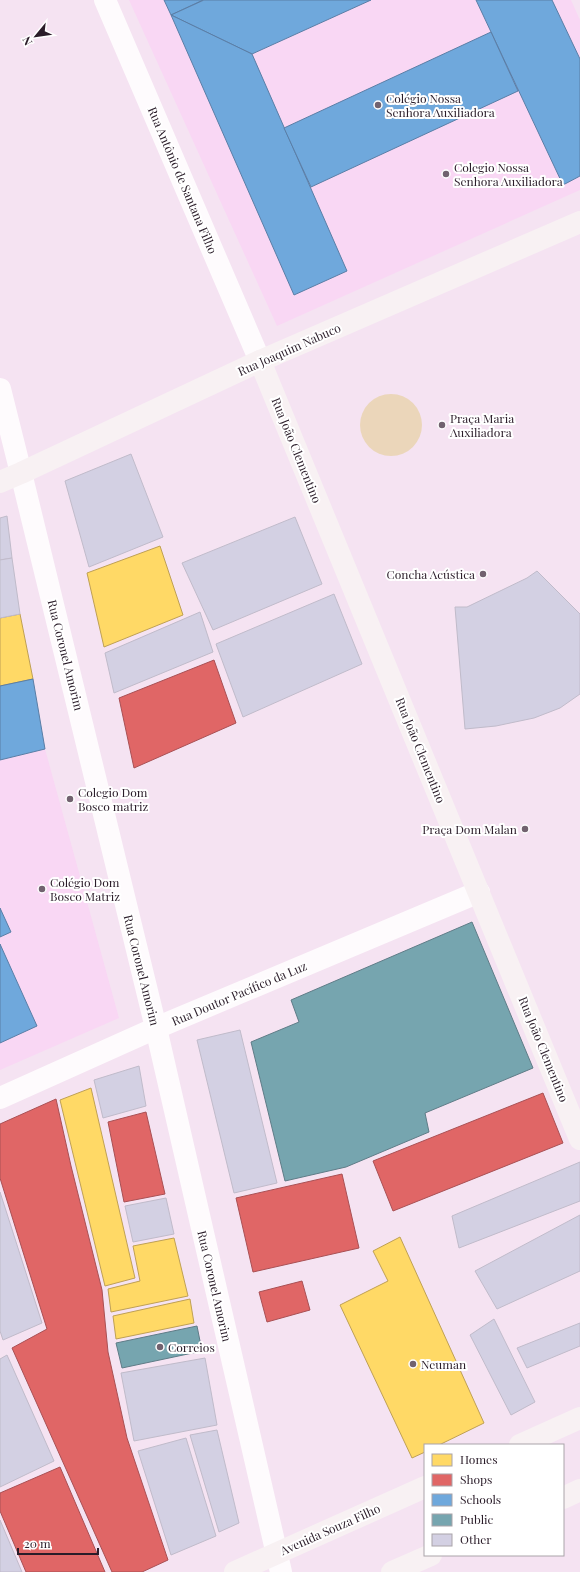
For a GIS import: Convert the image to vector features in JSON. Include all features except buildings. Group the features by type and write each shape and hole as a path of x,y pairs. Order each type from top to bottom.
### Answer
{"main road":[{"name":"Rua Joaquim Nabuco","path":"0,482 260,360 580,222"},
{"name":"Rua João Clementino","path":"260,360 479,892 574,1106 580,1139"},
{"path":"522,1444 580,1418"},
{"name":"Avenida Souza Filho","path":"235,1572 278,1563 424,1488"},
{"path":"564,1498 580,1490"},
{"path":"392,1572 429,1556"}],"street":[{"name":"Rua Antônio de Santana Filho","path":"105,0 260,360"},
{"name":"Rua Coronel Amorim","path":"0,389 156,1028 278,1563"},
{"name":"Rua Doutor Pacífico da Luz","path":"0,1098 156,1028 479,892"}],"shaded area":[{"name":"Colégio Nossa Senhora Auxiliadora","path":"129,0 571,0 580,20 580,190 277,326"},
{"path":"391,394 403,396 413,403 420,413 422,425 420,437 413,447 403,454 391,456 379,454 369,447 362,437 360,425 362,413 369,403 379,396"},
{"name":"Colégio Dom Bosco Matriz","path":"45,749 119,1018 0,1070 0,760"}],"place":[{"name":"Colégio Nossa Senhora Auxiliadora","path":"378,105"},
{"name":"Colegio Nossa Senhora Auxiliadora","path":"446,174"},
{"name":"Praça Maria Auxiliadora","path":"442,425"},
{"name":"Concha Acústica","path":"483,574"},
{"name":"Colegio Dom Bosco matriz","path":"70,799"},
{"name":"Praça Dom Malan","path":"525,829"},
{"name":"Colégio Dom Bosco Matriz","path":"42,889"},
{"name":"Correios","path":"160,1347"},
{"name":"Neuman","path":"413,1364"}]}
